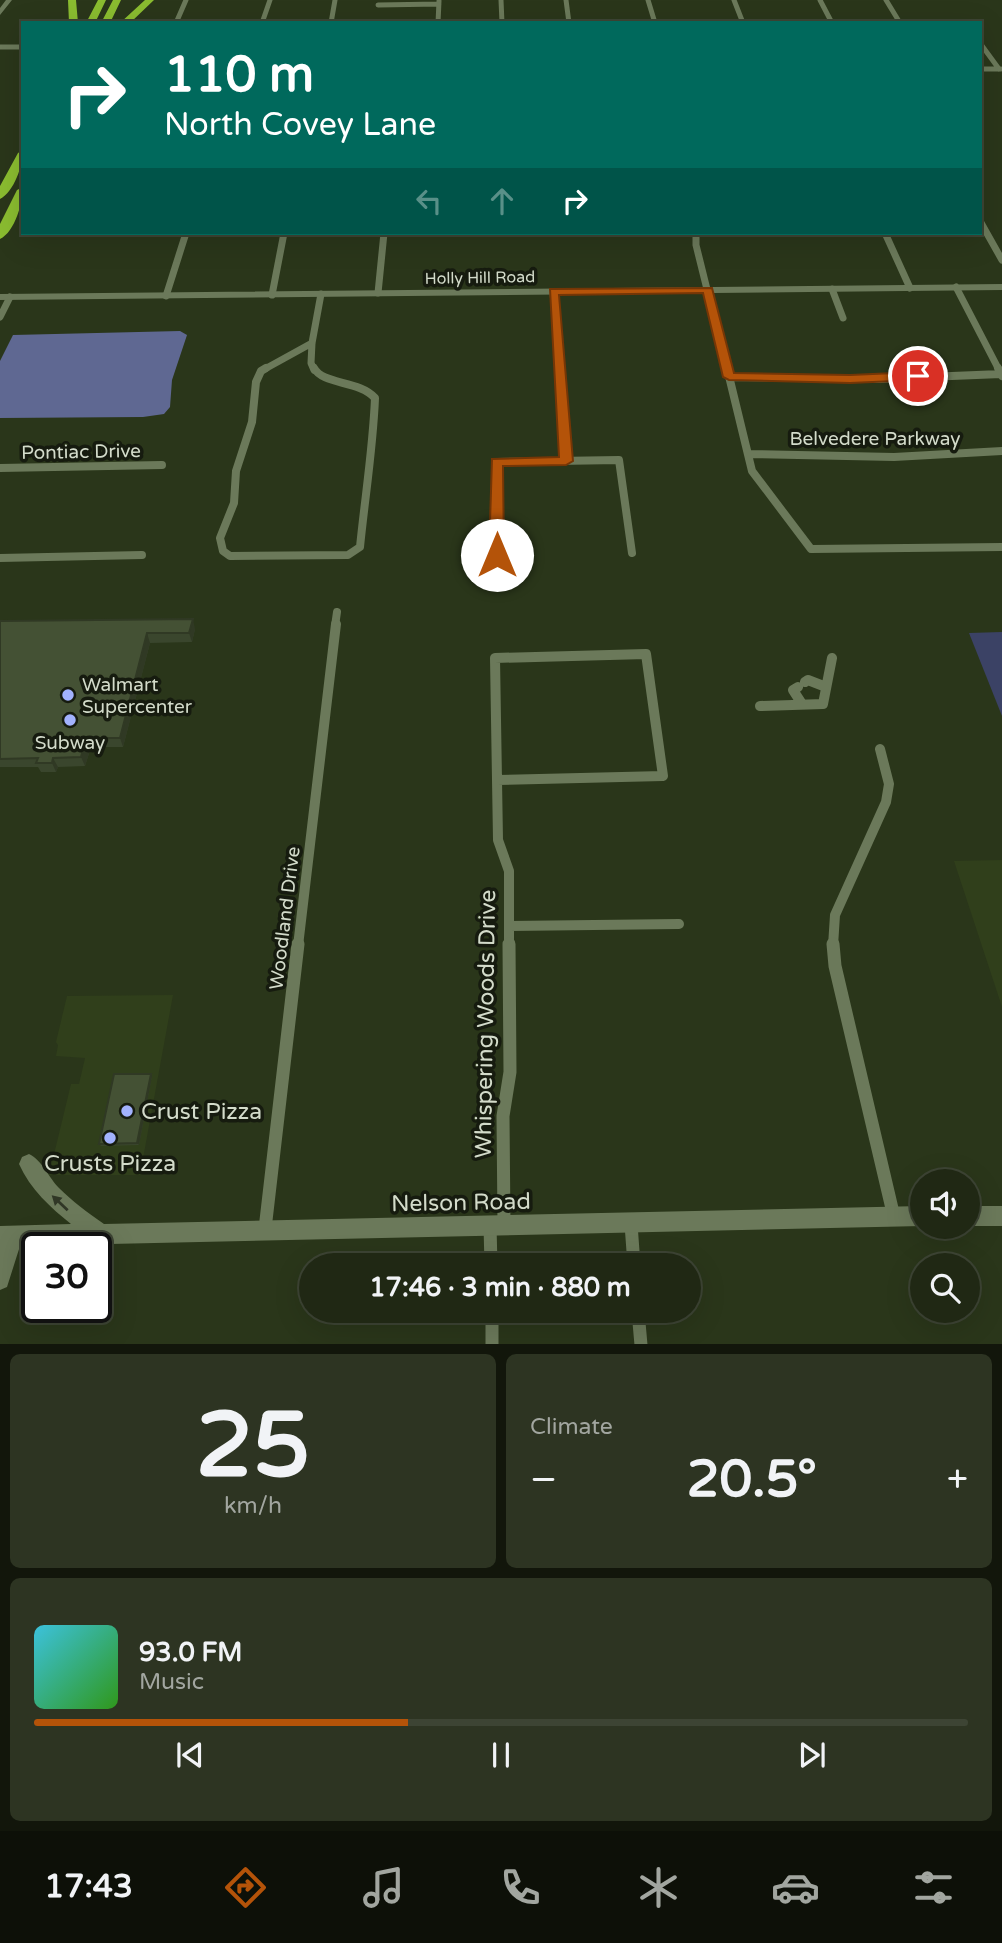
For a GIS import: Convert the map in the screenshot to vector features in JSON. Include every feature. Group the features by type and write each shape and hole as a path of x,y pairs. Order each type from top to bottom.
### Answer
{"highway":[{"path":"72,0 74,21"},
{"path":"91,21 102,0"},
{"path":"107,21 117,0"},
{"path":"126,21 150,0"},
{"path":"0,196 21,157"},
{"path":"0,235 21,194"}],"street":[{"path":"0,13 9,0"},
{"path":"177,21 186,0"},
{"path":"263,21 270,0"},
{"path":"331,21 335,0"},
{"path":"501,0 502,21"},
{"path":"566,0 569,21"},
{"path":"648,0 654,21"},
{"path":"734,0 742,21"},
{"path":"820,0 831,21"},
{"path":"886,0 899,21"},
{"path":"378,5 439,2 438,21"},
{"path":"982,45 1001,69"},
{"path":"0,47 21,47"},
{"path":"982,69 1001,69"},
{"path":"982,225 1002,260"},
{"path":"166,296 186,235"},
{"path":"272,295 284,235"},
{"path":"378,293 384,235"},
{"path":"696,235 696,245 752,471 811,550 1002,547"},
{"path":"886,235 910,288"},
{"path":"729,377 850,379 1001,375 956,287"},
{"name":"Holly Hill Road","path":"5,297 1002,287"},
{"path":"832,289 842,318"},
{"path":"554,292 566,461"},
{"path":"313,343 261,371 255,378 253,422 236,470 233,505 222,528 219,543 225,554 236,558 289,554 348,555 360,547 376,405 373,394 362,387 328,380 316,373 311,363 321,294"},
{"path":"0,317 5,297"},
{"name":"Belvedere Parkway","path":"749,454 894,457 1002,451"},
{"path":"497,555 497,462 619,460 632,553"},
{"name":"Pontiac Drive","path":"0,468 162,465"},
{"path":"0,558 142,555"},
{"name":"Woodland Drive","path":"265,1229 337,612"},
{"name":"Whispering Woods Drive","path":"493,1253 498,1225 503,1115 510,1072 509,871 498,840 497,780 495,658 646,654 663,776 497,780"},
{"path":"760,706 823,704 832,658"},
{"path":"802,704 793,690 808,680 826,687"},
{"path":"880,749 889,784 886,802 835,915 833,940 835,966 894,1217"},
{"path":"509,926 679,924"},
{"path":"29,1164 41,1185 63,1208 97,1232"},
{"name":"Nelson Road","path":"112,1234 910,1216"},
{"path":"980,1216 1002,1216"},
{"path":"631,1224 633,1253"},
{"path":"0,1280 6,1236"},
{"path":"492,1323 492,1344"},
{"path":"639,1323 641,1344"}],"shaded area":[{"path":"180,331 187,335 172,380 170,407 164,414 143,417 0,418 0,361 13,335"},
{"path":"1002,632 1002,716 969,633"},
{"path":"1002,860 1002,1007 954,861"},
{"path":"173,995 140,1175 49,1175 71,1084 79,1084 85,1058 56,1056 56,1042 67,996"}],"building":[{"name":"Walmart Supercenter","path":"193,619 189,633 147,633 120,738 86,738 81,757 53,758 52,763 36,763 38,758 0,759 0,621"},
{"name":"Crust Pizza","path":"114,1074 151,1074 137,1143 99,1144"}],"place":[{"name":"Walmart Supercenter","path":"68,695"},
{"name":"Subway","path":"70,720"},
{"name":"Crust Pizza","path":"127,1111"},
{"name":"Crusts Pizza","path":"110,1138"}],"route":[{"path":"497,555 497,462 566,461 554,292 708,290 729,377 878,379 918,376"}]}
